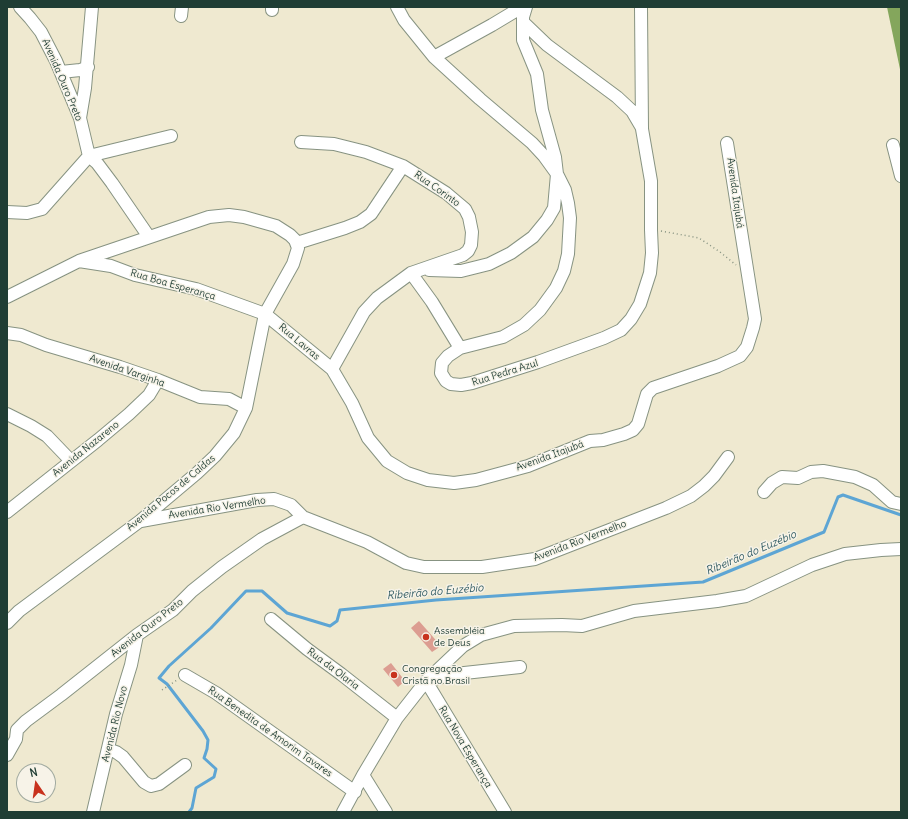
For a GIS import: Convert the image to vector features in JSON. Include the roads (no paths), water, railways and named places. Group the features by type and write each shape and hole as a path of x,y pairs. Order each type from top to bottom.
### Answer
{"street":[{"name":"Avenida Ouro Preto","path":"20,7 42,32 61,72 80,118 89,156 97,163 112,183 149,237"},
{"path":"80,118 88,67 92,7"},
{"name":"Rua Pedra Azul","path":"397,7 404,20 434,57 480,99 532,143 544,156 565,190 568,203 570,218 568,254 564,271 556,288 540,310 524,326 504,337 460,348 448,356 442,363 441,373 446,381 451,384 461,385 480,381 538,362 604,338 621,330 631,319 640,304 650,273 652,254 650,230 651,181 642,129"},
{"path":"434,57 522,7"},
{"path":"460,348 415,271 461,272 489,264 511,253 533,237 547,220 554,208 556,174 554,157 542,110 537,74 523,40 523,17 526,7"},
{"path":"641,7 642,129"},
{"path":"523,22 547,45 617,97 632,111 642,129"},
{"path":"61,72 80,70 88,67"},
{"path":"7,212 27,213 42,209 89,156 170,136"},
{"name":"Rua Corinto","path":"301,142 334,144 366,152 404,166 446,193 465,209 469,217 472,232 471,245 468,251 463,255 415,271 378,298 364,312 332,369"},
{"name":"Avenida Itajubá","path":"332,369 352,403 368,438 387,460 407,473 428,480 454,483 476,480 528,466 581,445 614,438 633,430 638,424 646,394 653,388 731,360 740,356 747,347 754,318 727,143"},
{"path":"892,145 901,176"},
{"path":"7,297 79,261 209,217 228,215 244,217 276,226 290,235 297,243 345,228 360,222 371,214 404,166"},
{"name":"Avenida Pocos de Caldas","path":"7,623 19,612 140,521 198,474 216,456 234,433 246,408 265,314 293,264 298,248 297,243"},
{"name":"Rua Boa Esperança","path":"79,261 111,266 136,275 196,289 265,314"},
{"name":"Rua Lavras","path":"265,314 332,369"},
{"name":"Avenida Varginha","path":"7,333 20,335 46,345 120,367 200,397 229,399 246,408"},
{"name":"Avenida Nazareno","path":"7,512 98,440 128,414 149,395 158,380"},
{"path":"7,414 32,426 47,436 71,461"},
{"name":"Avenida Rio Vermelho","path":"140,521 257,500 274,499 291,505 303,517 367,542 406,563 424,567 482,567 535,559 666,508 691,496 704,486 714,476 728,456"},
{"path":"764,492 772,483 782,477 798,478 811,472 823,471 855,477 873,485 892,502 901,504"},
{"name":"Avenida Ouro Preto","path":"7,755 16,739 17,730 26,721 137,635 173,610 192,591 222,567 262,539 303,517"},
{"path":"343,812 397,718 426,681 463,646 481,635 514,626 582,626 634,611 746,596 812,565 845,554 901,549"},
{"name":"Rua da Olaria","path":"271,619 306,649 341,674 397,718"},
{"name":"Avenida Rio Novo","path":"93,812 116,714 131,665 137,635"},
{"path":"426,681 455,674 520,667"},
{"name":"Rua Benedita de Amorim Tavares","path":"180,678 216,693 355,792"},
{"name":"Rua Nova Esperança","path":"426,681 505,812"},
{"path":"108,749 116,752 123,758 144,782 151,786 159,784 185,765"},
{"path":"363,775 386,812"}],"waterway":[{"name":"Ribeirão do Euzébio","path":"189,812 192,808 196,788 214,777 216,769 204,758 208,740 203,731 167,684 159,678 169,666 211,628 246,591 262,591 287,613 330,626 337,621 340,610 436,600 703,582 824,532 838,497 843,495 901,515"}],"place":[{"name":"Assembléia de Deus","path":"426,637"},
{"name":"Congregação Cristã no Brasil","path":"394,675"}]}
